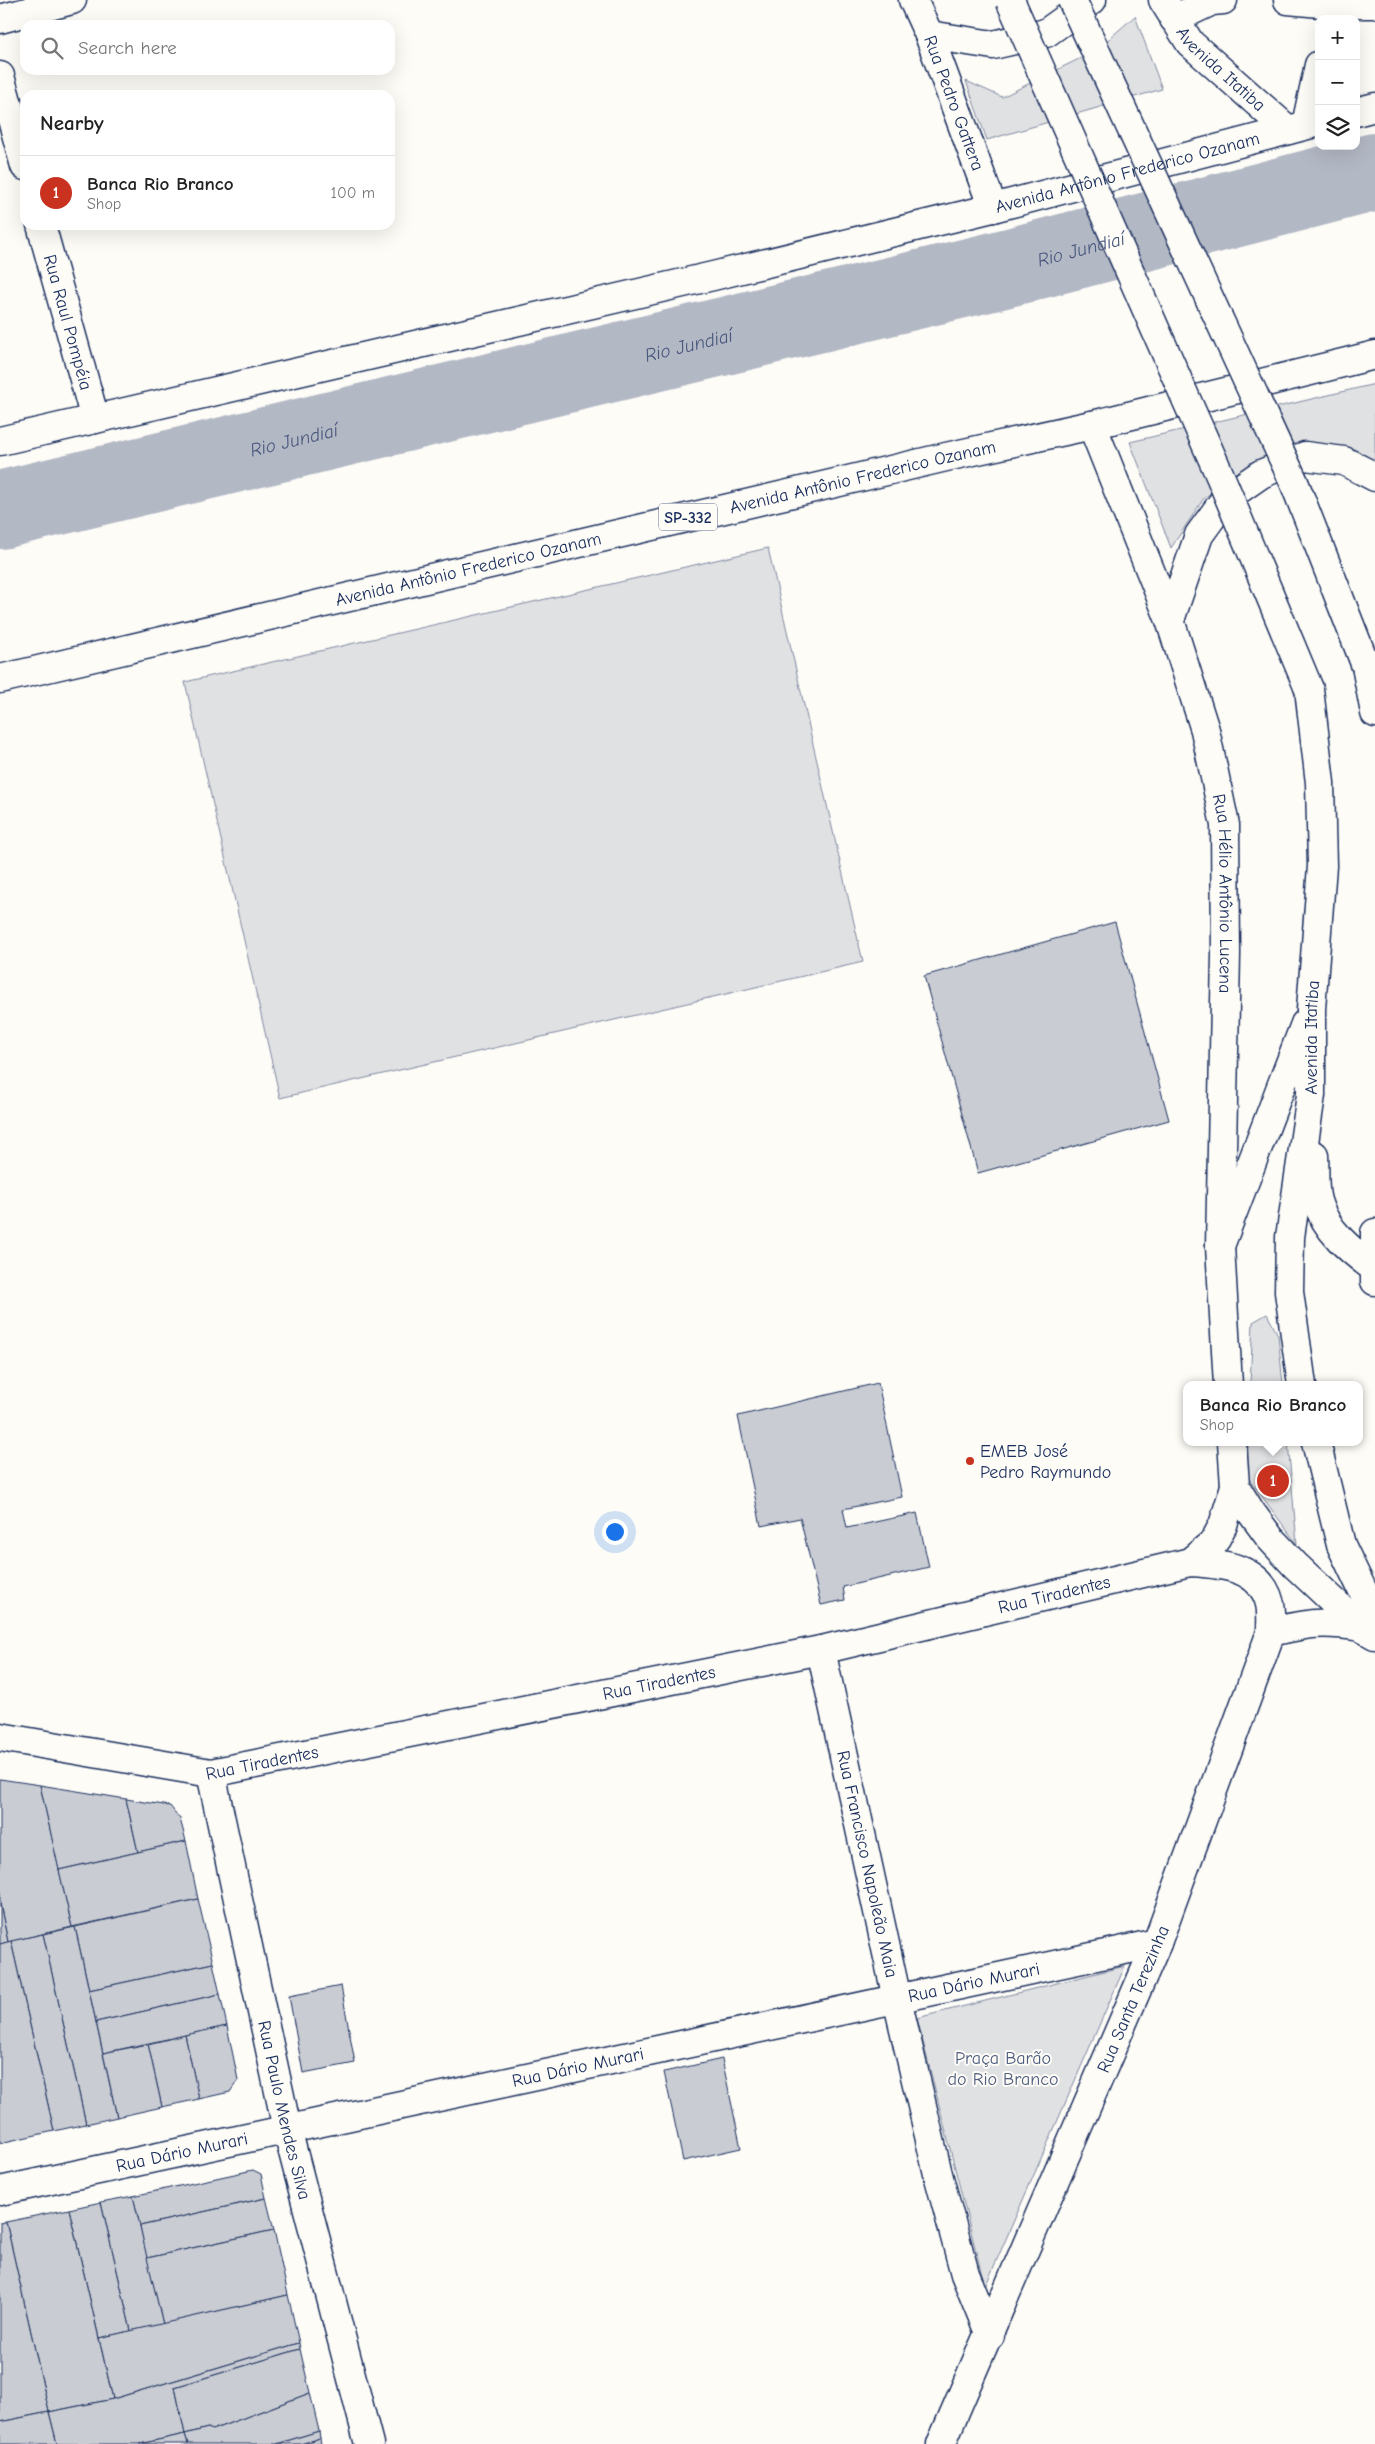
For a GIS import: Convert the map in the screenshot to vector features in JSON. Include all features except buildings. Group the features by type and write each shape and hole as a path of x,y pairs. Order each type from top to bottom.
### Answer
{"street":[{"path":"0,19 72,0"},
{"name":"Rua Pedro Gattera","path":"913,0 993,208"},
{"name":"Avenida Itatiba","path":"1010,0 1221,478 1309,690 1320,783 1322,866 1311,1009 1311,1095 1290,1237 1289,1292 1301,1381"},
{"path":"1072,0 1294,482 1366,666 1375,713"},
{"path":"928,36 993,45 1046,32 1092,0"},
{"path":"1169,10 1223,0"},
{"path":"1288,0 1330,12 1375,4"},
{"name":"Avenida Itatiba","path":"1169,10 1190,43 1305,126"},
{"path":"0,76 20,148"},
{"path":"1305,126 1315,82"},
{"path":"1360,111 1375,107"},
{"name":"Avenida Antônio Frederico Ozanam","path":"0,441 713,276 993,208 1305,126"},
{"name":"Rua Raul Pompéia","path":"43,230 95,419"},
{"name":"Avenida Antônio Frederico Ozanam","path":"0,679 936,459 1092,425 1375,355"},
{"name":"Rua Hélio Antônio Lucena","path":"1092,425 1170,620 1205,730 1225,825 1226,954 1220,1246 1228,1381"},
{"path":"1170,620 1200,535 1225,499 1261,474 1304,456 1344,461 1375,477"},
{"path":"1220,1246 1311,1009"},
{"path":"1311,1095 1317,1200 1326,1220 1348,1248 1375,1272"},
{"path":"1375,1233 1375,1272"},
{"path":"1190,1562 1214,1542 1223,1525 1235,1486 1232,1446"},
{"path":"1317,1446 1341,1544 1370,1626"},
{"path":"1235,1486 1270,1538 1370,1626"},
{"name":"Rua Tiradentes","path":"0,1737 211,1774 821,1650 1190,1562 1231,1565 1247,1572 1261,1585 1270,1604 1271,1632"},
{"path":"1271,1632 1310,1623 1370,1626"},
{"name":"Rua Santa Terezinha","path":"941,2444 990,2336 1157,1943 1271,1632"},
{"name":"Rua Francisco Napoleão Maia","path":"821,1650 897,1999 938,2174 963,2265 990,2336"},
{"name":"Rua Paulo Mendes Silva","path":"211,1774 287,2129 369,2444"},
{"name":"Rua Dário Murari","path":"0,2191 1157,1943"}],"green space":[{"path":"1135,16 1162,89 987,140 966,81 1002,97 1095,51"},
{"path":"1375,384 1375,461 1341,452 1251,464 1204,498 1171,548 1130,442"},
{"path":"768,548 863,962 280,1098 185,682"},
{"path":"1267,1314 1278,1335 1283,1381 1250,1381 1253,1322"},
{"path":"1248,1446 1288,1446 1297,1544 1247,1476"},
{"name":"Praça Barão do Rio Branco","path":"1125,1966 985,2287 917,2018"}],"waterway":[{"name":"Rio Jundiaí","path":"0,510 995,271 1375,172"}],"place":[{"name":"EMEB José Pedro Raymundo","path":"970,1461"},
{"name":"Banca Rio Branco","path":"1273,1481"}]}
